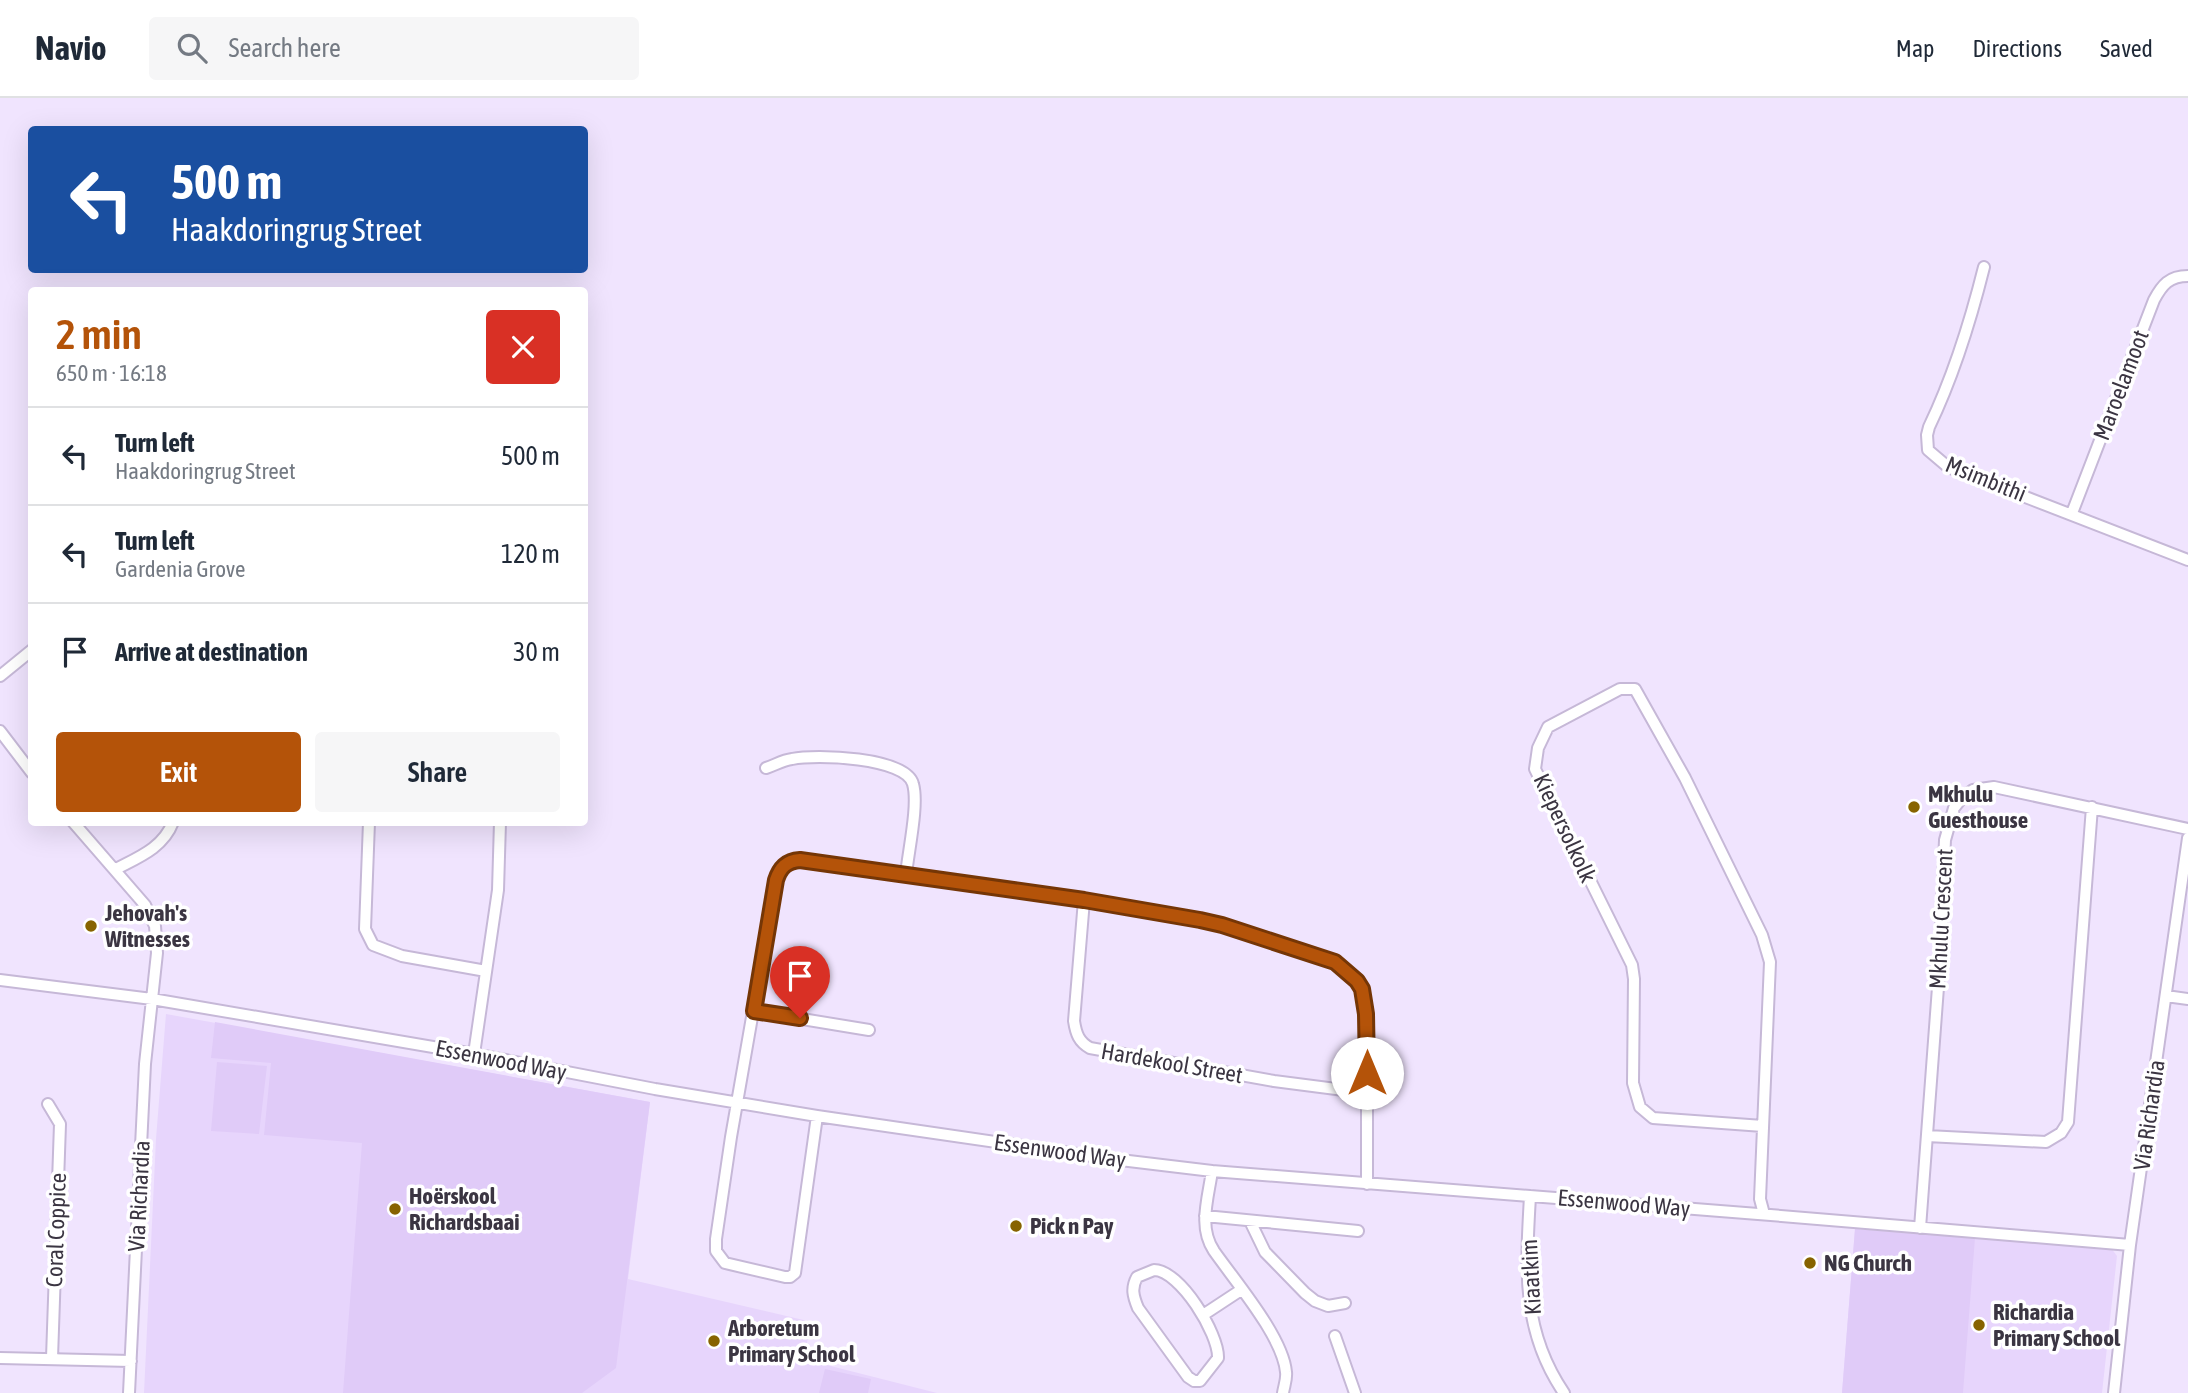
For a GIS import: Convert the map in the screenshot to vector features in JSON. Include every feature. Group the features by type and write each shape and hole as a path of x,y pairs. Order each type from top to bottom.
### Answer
{"street":[{"name":"Msimbithi","path":"1984,267 1958,359 1929,427 1928,450 1948,467 2188,560"},
{"name":"Maroelamoot","path":"2072,513 2154,300 2168,280 2188,276"},
{"path":"0,676 28,653"},
{"name":"Kiepersolkolk","path":"1763,1126 1653,1118 1640,1107 1633,1083 1632,965 1535,769 1538,748 1548,727 1620,689 1635,689 1685,778 1762,934 1770,962 1760,1199 1763,1214"},
{"path":"0,730 28,768"},
{"path":"766,768 790,759 828,757 901,769 911,779 914,794 906,875"},
{"name":"Mkhulu Crescent","path":"1920,1228 1939,974 1945,840 1954,808 1973,790 1994,787 2188,830"},
{"path":"1927,1136 2046,1142 2061,1133 2067,1122 2092,807"},
{"name":"Via Richardia","path":"77,826 145,905 155,926 157,953 145,1064 129,1393"},
{"path":"116,869 151,850 167,836 171,826"},
{"path":"369,826 365,929 373,945 402,956 486,971"},
{"path":"474,1054 498,890 500,826"},
{"name":"Via Richardia","path":"2114,1393 2130,1245 2188,838"},
{"path":"817,1116 793,1276 785,1277 729,1266 716,1251 737,1102 776,880 782,867 793,860 1084,900 1222,925 1340,964 1357,981 1364,999 1367,1184"},
{"name":"Hardekool Street","path":"1084,900 1074,1021 1078,1038 1083,1044 1090,1048 1248,1076 1367,1093"},
{"name":"Essenwood Way","path":"0,980 152,999 817,1116 1062,1153 1212,1171 2130,1245"},
{"path":"2166,996 2188,999"},
{"path":"754,1011 869,1030"},
{"name":"Coral Coppice","path":"48,1104 60,1124 52,1358"},
{"path":"1212,1171 1205,1216 1205,1229 1210,1245 1273,1335 1286,1371 1283,1393"},
{"name":"Kiaatkim","path":"1530,1196 1527,1296 1542,1354 1564,1393"},
{"path":"1205,1216 1357,1231"},
{"path":"1250,1221 1265,1252 1315,1301 1328,1306 1345,1303"},
{"path":"1154,1270 1168,1273 1203,1315 1217,1348 1218,1358 1203,1379 1194,1381 1188,1377 1138,1308 1133,1296 1133,1283 1137,1277 1154,1270"},
{"path":"1203,1315 1241,1290"},
{"path":"1335,1336 1355,1393"},
{"path":"0,1358 131,1361"}],"shaded area":[{"name":"Hoërskool Richardsbaai","path":"166,1014 650,1102 628,1279 812,1322 803,1359 937,1393 144,1393 156,1139"},
{"name":"Hoërskool Richardsbaai","path":"215,1022 650,1102 616,1368 582,1393 343,1393 362,1143 264,1135 271,1063 211,1058"},
{"path":"217,1062 267,1066 259,1134 211,1131"},
{"name":"Richardia Primary School","path":"1855,1229 2111,1248 2117,1256 2102,1393 1842,1393"},
{"path":"1855,1229 1975,1238 1963,1393 1842,1393"},
{"path":"825,1369 871,1379 868,1393 819,1393"}],"place":[{"name":"Mkhulu Guesthouse","path":"1914,807"},
{"name":"Jehovah's Witnesses","path":"91,926"},
{"name":"Hoërskool Richardsbaai","path":"395,1209"},
{"name":"Pick n Pay","path":"1016,1226"},
{"name":"NG Church","path":"1810,1263"},
{"name":"Richardia Primary School","path":"1979,1325"},
{"name":"Arboretum Primary School","path":"714,1341"}],"route":[{"path":"800,1018 754,1011 776,880 782,867 793,860 1084,900 1200,920 1335,962 1357,981 1362,989 1366,1014 1367,1073"}]}
